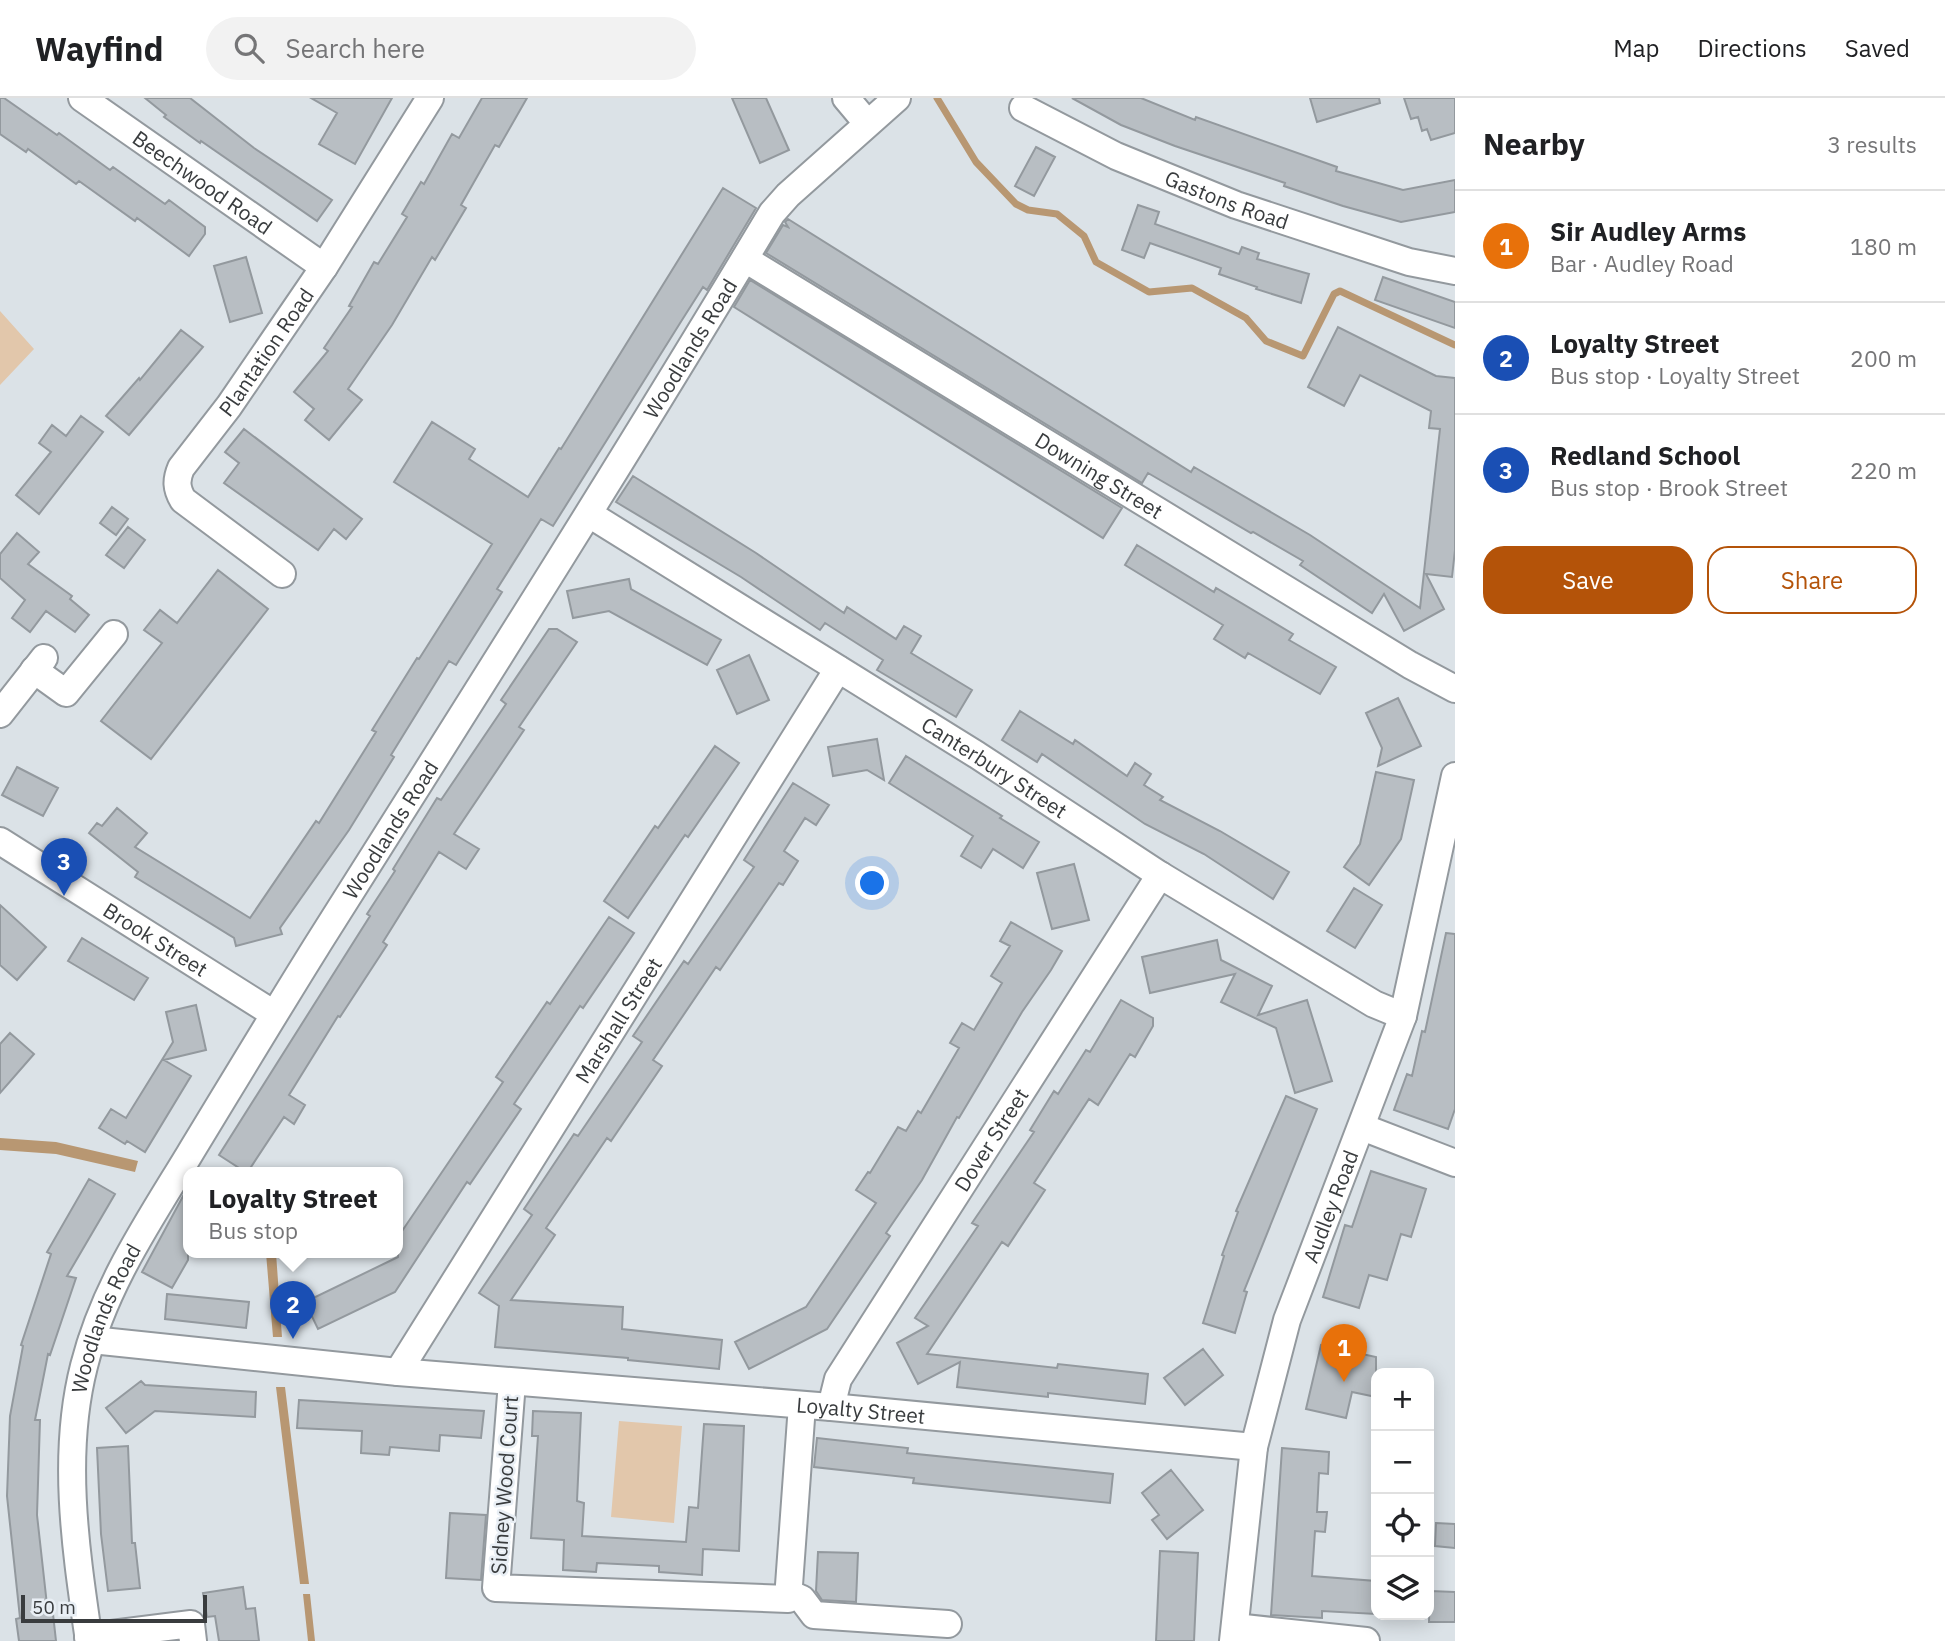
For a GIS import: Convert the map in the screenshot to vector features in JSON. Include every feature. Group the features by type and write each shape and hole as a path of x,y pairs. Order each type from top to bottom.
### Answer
{"street":[{"name":"Beechwood Road","path":"82,98 324,267"},
{"name":"Plantation Road","path":"282,574 183,499 176,485 181,468 229,407 324,267 430,98"},
{"path":"846,98 867,123"},
{"name":"Woodlands Road","path":"89,1639 78,1570 72,1505 77,1396 92,1340 110,1290 274,1014 589,514 772,213 788,195 897,98"},
{"name":"Gastons Road","path":"1023,108 1116,156 1236,205 1409,262 1450,272"},
{"name":"Downing Street","path":"745,259 1162,515 1410,665 1455,689"},
{"name":"Canterbury Street","path":"589,514 977,755 1160,875 1374,1004 1403,1016"},
{"path":"0,714 9,685 39,664 66,693 114,634"},
{"name":"Marshall Street","path":"398,1372 838,669"},
{"name":"Audley Road","path":"1234,1634 1254,1447 1287,1320 1403,1016 1445,874 1455,776"},
{"name":"Brook Street","path":"0,841 274,1014"},
{"name":"Dover Street","path":"831,1407 838,1379 1160,875"},
{"path":"1362,1127 1455,1163"},
{"name":"Loyalty Street","path":"92,1340 398,1372 831,1407 1254,1447"},
{"name":"Sidney Wood Court","path":"512,1382 496,1588 788,1596"},
{"path":"802,1405 788,1596 802,1599 814,1615 819,1616 948,1624"},
{"path":"89,1639 191,1624 193,1641"},
{"path":"1234,1634 1366,1641"}],"shaded area":[{"path":"0,311 34,349 0,385"},
{"path":"0,1138 56,1142 138,1161 135,1172 56,1154 0,1150"},
{"path":"266,1258 276,1258 282,1337 273,1337"},
{"path":"276,1387 285,1387 309,1584 300,1584"},
{"path":"619,1421 682,1426 674,1523 611,1517"},
{"path":"303,1594 310,1594 315,1641 308,1641"}],"building":[{"path":"0,98 4,98 57,135 59,133 110,170 113,167 165,204 169,200 205,227 205,234 189,256 137,218 135,221 79,181 76,184 28,149 26,152 0,134"},
{"path":"145,98 190,98 254,148 332,200 317,221 201,141 200,143 164,117 166,115"},
{"path":"311,98 392,98 355,164 319,144 337,113"},
{"path":"482,98 527,98 499,147 495,145 461,205 466,208 435,260 432,257 392,325 348,389 362,400 329,440 305,420 314,409 294,392 328,351 324,348 352,307 349,306 374,262 378,264 407,217 402,214 421,182 424,184 452,134 459,138"},
{"path":"732,98 766,98 789,150 760,163"},
{"path":"1072,98 1141,98 1195,120 1196,117 1337,167 1336,171 1403,190 1455,180 1455,212 1401,222 1343,206 1121,125"},
{"path":"1310,98 1379,98 1380,103 1317,122"},
{"path":"1404,98 1455,98 1455,133 1431,140 1427,129 1422,131 1418,117 1411,119"},
{"path":"1036,147 1055,157 1034,196 1015,186"},
{"path":"723,188 756,208 707,290 703,287 553,526 541,519 497,589 502,592 456,665 449,661 349,830 280,928 282,934 236,946 234,938 135,877 138,872 89,833 97,823 102,826 117,808 147,833 135,847 250,918 316,821 319,823 376,732 372,730 492,544 394,482 432,422 475,449 469,459 528,497 559,448 561,449"},
{"path":"1138,205 1159,212 1155,224 1239,254 1242,247 1259,253 1257,259 1309,274 1301,303 1256,289 1257,287 1219,274 1221,268 1150,243 1144,258 1122,250"},
{"path":"788,219 1191,472 1194,467 1310,535 1420,608 1440,429 1429,428 1431,411 1360,375 1344,406 1308,387 1338,327 1436,376 1455,378 1455,550 1452,577 1426,574 1444,609 1404,631 1384,594 1372,613 1300,565 1303,561 1253,532 1148,473 1142,483 766,253 783,225 788,227 785,222"},
{"path":"246,257 262,313 230,322 214,266"},
{"path":"1383,277 1455,302 1455,328 1375,300"},
{"path":"750,280 1122,508 1103,538 734,307"},
{"path":"181,330 203,347 129,435 106,416"},
{"path":"81,416 103,432 39,514 16,495 51,452 39,443 52,425 66,436"},
{"path":"244,429 362,519 346,539 334,529 318,550 224,483 239,463 225,452"},
{"path":"633,476 756,553 844,613 847,607 896,639 904,626 921,636 911,653 972,690 956,717 877,670 883,660 825,623 820,630 741,577 616,502"},
{"path":"112,507 128,519 116,535 100,523"},
{"path":"128,527 145,540 124,568 106,555"},
{"path":"17,533 39,552 28,564 72,596 70,599 89,615 75,632 46,611 30,632 12,618 25,600 0,578 0,554"},
{"path":"1137,545 1214,592 1216,588 1293,634 1289,640 1336,667 1320,694 1248,653 1245,658 1214,639 1223,625 1125,565"},
{"path":"218,570 268,609 151,759 101,721 162,643 144,630 160,610 177,623"},
{"path":"629,579 631,589 721,640 707,665 609,611 573,618 567,591"},
{"path":"549,629 557,629 577,642 519,727 524,730 454,834 479,849 466,869 439,852 383,942 387,945 340,1017 338,1016 289,1095 305,1105 294,1124 284,1117 251,1167 238,1167 219,1155 370,916 367,914 437,798 441,800 506,704 501,700"},
{"path":"749,655 769,700 737,714 717,670"},
{"path":"1398,698 1421,746 1378,766 1382,748 1366,713"},
{"path":"1020,711 1073,744 1075,740 1127,776 1135,763 1151,774 1144,785 1163,797 1160,800 1220,831 1289,872 1273,899 1204,854 1145,824 1042,754 1037,762 1002,740"},
{"path":"877,739 884,780 867,770 833,776 828,747"},
{"path":"715,746 739,763 628,918 604,901 655,826 658,828"},
{"path":"906,756 1039,842 1023,868 993,849 981,868 961,856 973,836 889,783"},
{"path":"17,767 58,788 43,816 2,795"},
{"path":"1376,772 1414,780 1401,839 1369,885 1344,867 1360,844"},
{"path":"793,783 829,805 816,825 805,818 784,851 798,861 783,885 779,883 720,970 716,967 653,1060 662,1066 611,1141 607,1138 546,1228 555,1235 511,1300 623,1307 622,1329 722,1340 719,1369 495,1347 499,1306 479,1293 532,1215 524,1209 574,1134 578,1136 642,1042 633,1036 684,961 688,964 754,867 744,860"},
{"path":"1074,864 1089,920 1052,929 1037,873"},
{"path":"1354,888 1382,905 1355,948 1327,931"},
{"path":"0,905 46,947 17,980 0,965"},
{"path":"609,917 634,933 583,1008 580,1006 514,1104 521,1109 470,1184 467,1182 395,1292 318,1329 305,1302 396,1258 403,1258 403,1230 503,1082 496,1077 547,1002 550,1004"},
{"path":"1011,922 1062,951 1051,970 1022,1012 959,1118 957,1117 922,1180 886,1233 890,1236 827,1329 749,1369 735,1342 806,1307 876,1203 856,1190 868,1172 870,1173 898,1127 906,1131 918,1111 921,1113 959,1048 950,1043 962,1023 974,1030 1002,983 991,976 1010,946 1000,941"},
{"path":"1446,933 1455,934 1455,1109 1448,1129 1394,1110 1407,1074 1412,1076 1422,1031 1425,1032"},
{"path":"82,938 148,978 134,1000 68,961"},
{"path":"1217,940 1221,960 1272,986 1258,1015 1307,1000 1332,1081 1295,1093 1276,1028 1221,1002 1235,974 1150,993 1142,957"},
{"path":"1121,1000 1153,1018 1153,1026 1135,1057 1130,1054 1098,1105 1089,1099 1034,1183 1045,1190 1008,1246 1002,1242 927,1354 1057,1368 1058,1364 1148,1374 1145,1404 1048,1393 1048,1397 957,1387 960,1362 918,1384 897,1343 928,1326 915,1318 978,1226 972,1223 1034,1132 1030,1130 1054,1091 1058,1094 1086,1050 1090,1052"},
{"path":"196,1005 206,1050 164,1060 191,1076 145,1152 127,1141 125,1144 99,1128 111,1109 126,1118 173,1042 166,1012"},
{"path":"10,1033 34,1054 0,1093 0,1044"},
{"path":"1286,1096 1317,1109 1244,1291 1247,1292 1235,1333 1203,1323 1224,1256 1222,1255 1238,1212 1236,1211"},
{"path":"1371,1171 1426,1189 1411,1237 1401,1234 1387,1280 1369,1275 1359,1308 1323,1297 1345,1225 1352,1227"},
{"path":"89,1179 115,1194 67,1276 76,1278 50,1355 48,1354 35,1420 40,1420 37,1515 48,1614 53,1614 56,1641 19,1641 16,1619 20,1618 7,1496 10,1416 23,1346 21,1345 51,1254 47,1252"},
{"path":"183,1196 183,1258 188,1260 172,1288 142,1272"},
{"path":"167,1294 249,1302 246,1328 165,1319"},
{"path":"1321,1345 1376,1357 1376,1368 1371,1368 1371,1396 1352,1392 1346,1418 1306,1409"},
{"path":"1203,1349 1223,1375 1185,1405 1164,1378"},
{"path":"141,1381 145,1385 256,1392 255,1417 155,1411 126,1433 106,1408"},
{"path":"299,1400 484,1411 481,1438 440,1435 439,1451 390,1447 389,1455 361,1453 362,1431 297,1428"},
{"path":"533,1411 581,1413 577,1501 584,1503 582,1536 686,1542 689,1507 698,1508 704,1424 744,1426 739,1551 703,1549 702,1575 659,1572 659,1566 597,1563 596,1572 563,1570 564,1540 531,1538 538,1436 532,1436"},
{"path":"817,1438 908,1448 907,1453 1113,1474 1110,1503 913,1483 914,1478 814,1467"},
{"path":"128,1446 132,1543 135,1543 140,1588 108,1591 101,1534 97,1448"},
{"path":"1282,1448 1329,1452 1328,1474 1319,1473 1317,1512 1327,1512 1325,1532 1315,1531 1312,1576 1371,1581 1371,1614 1322,1611 1322,1618 1271,1615"},
{"path":"1171,1470 1203,1510 1167,1539 1152,1520 1159,1515 1142,1493"},
{"path":"450,1513 486,1515 481,1580 446,1578"},
{"path":"1436,1523 1455,1524 1455,1548 1435,1546"},
{"path":"1160,1551 1198,1553 1194,1641 1156,1641"},
{"path":"818,1552 858,1553 856,1602 822,1600 816,1591"},
{"path":"243,1587 246,1609 255,1608 259,1641 219,1641 215,1616 207,1617 203,1593"},
{"path":"1434,1591 1455,1592 1455,1622 1429,1622 1434,1620"}],"waterway":[{"path":"937,98 976,162 1016,204 1028,210 1057,214 1084,236 1096,262 1149,292 1192,288 1246,318 1266,341 1303,356 1334,294 1340,291 1455,345"}],"place":[{"name":"Redland School","path":"64,896"},
{"name":"Loyalty Street","path":"293,1339"},
{"name":"Sir Audley Arms","path":"1344,1382"}]}
